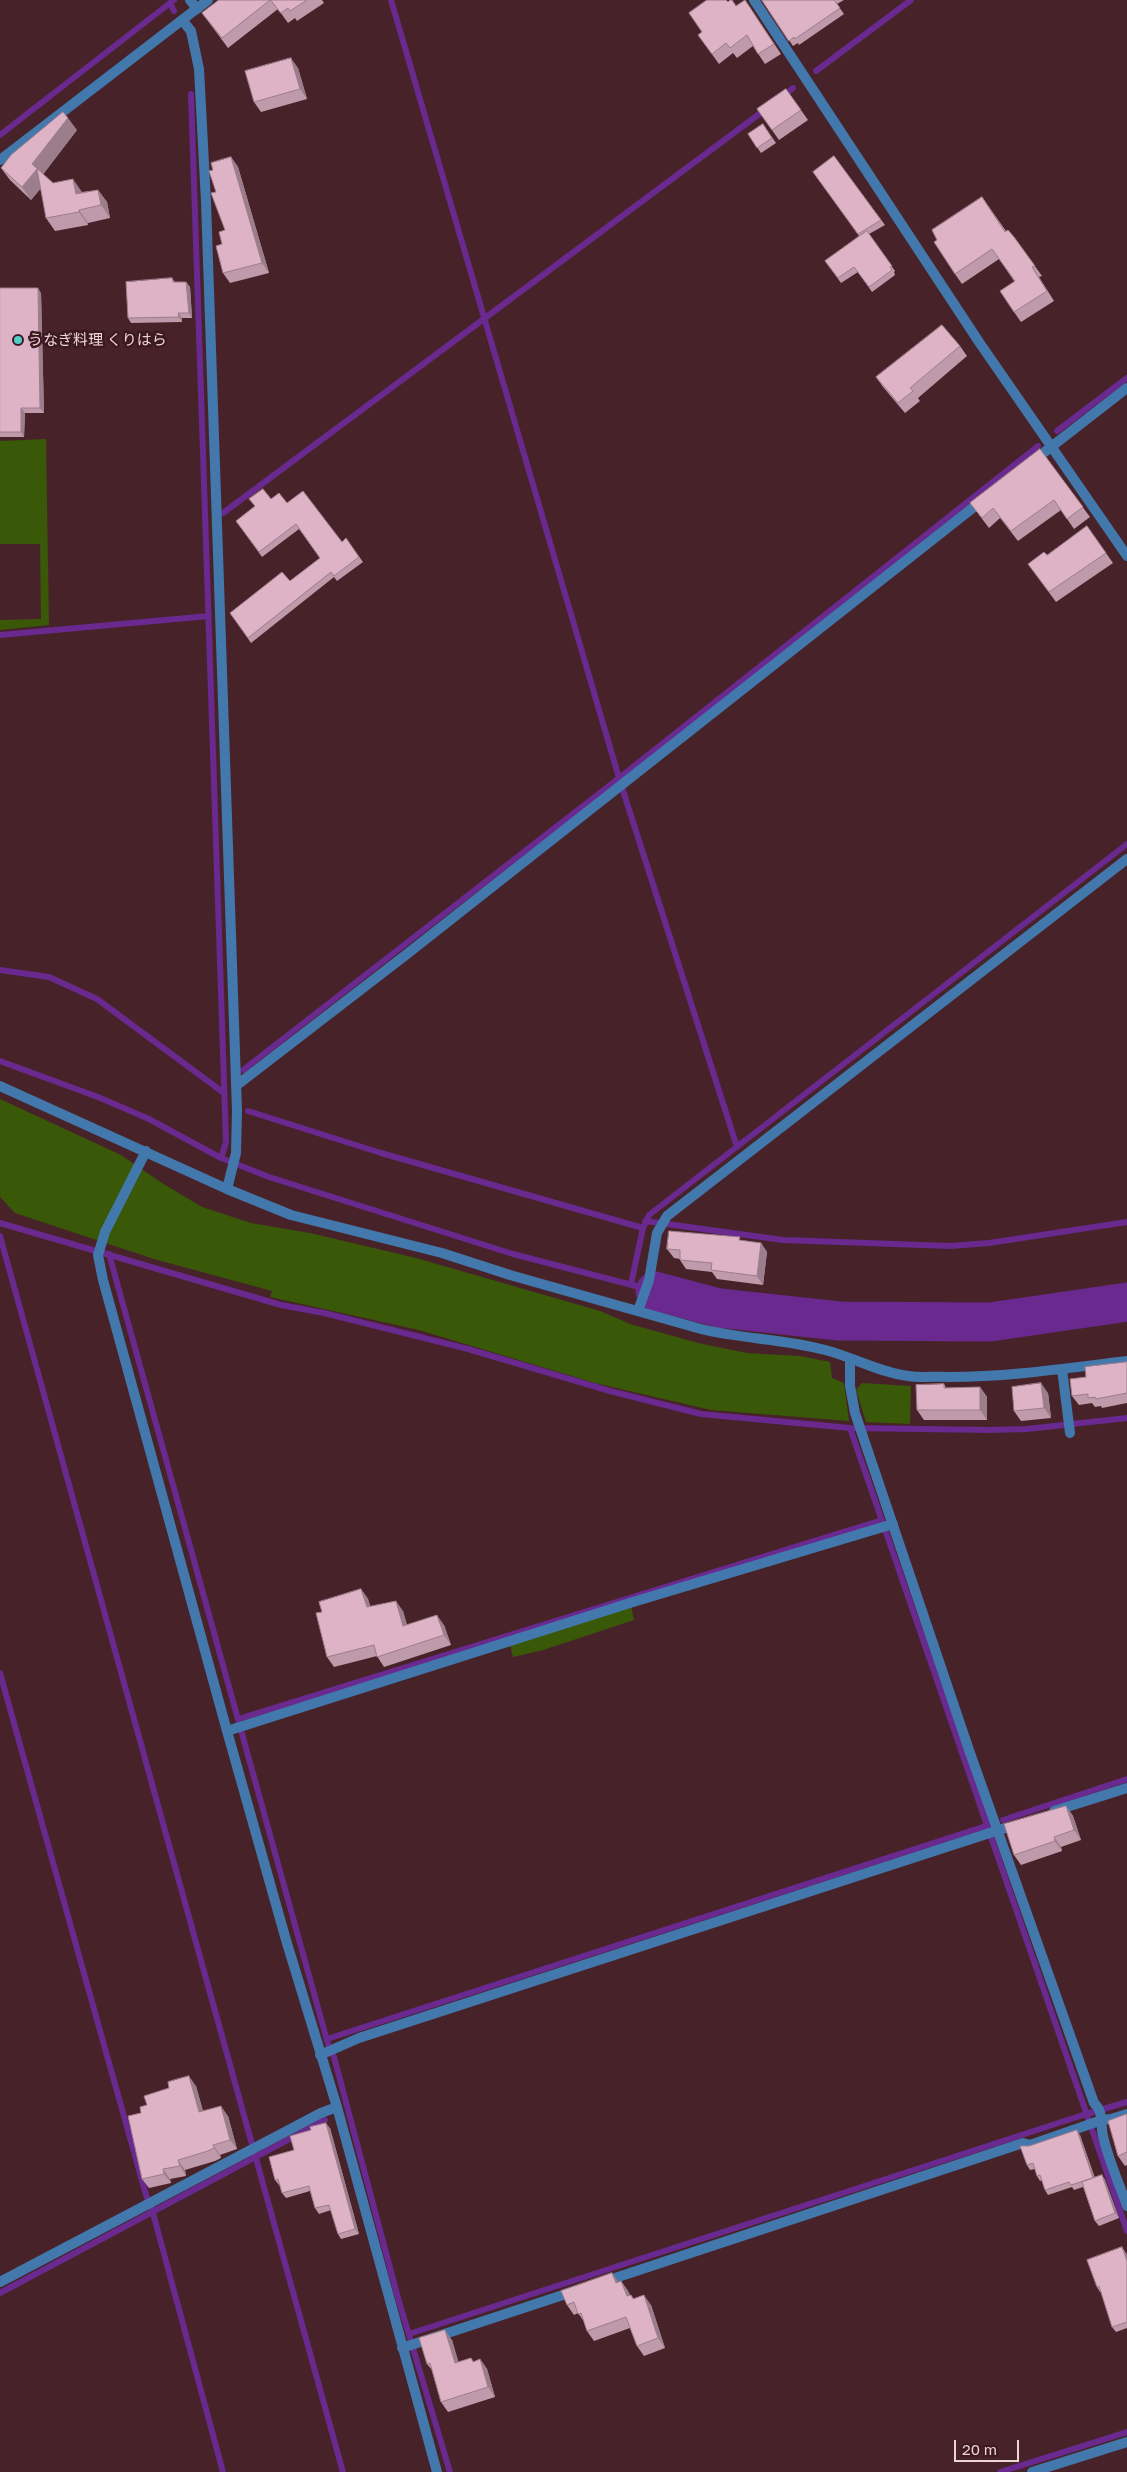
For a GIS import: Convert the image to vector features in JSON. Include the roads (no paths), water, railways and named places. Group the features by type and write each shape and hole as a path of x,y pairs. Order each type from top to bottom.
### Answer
{"street":[{"path":"190,0 197,9"},
{"path":"0,160 208,0"},
{"path":"754,0 979,342 1127,556"},
{"path":"182,20 191,30 199,69 206,202 236,1085 236,1153 232,1175 226,1188"},
{"path":"1021,470 1127,388"},
{"path":"236,1085 622,785 989,495"},
{"path":"638,1311 649,1280 661,1225 687,1199 1127,859"},
{"path":"0,1086 226,1188 291,1215 442,1253 510,1275 732,1336 795,1343 826,1350 883,1371 909,1376 973,1377 1127,1361"},
{"path":"146,1151 102,1242 98,1255 103,1280 230,1730 324,2053 337,2107 405,2347 437,2472"},
{"path":"850,1359 851,1399 887,1526 969,1750 992,1833 1094,2103 1102,2135 1127,2206"},
{"path":"1062,1369 1069,1427"},
{"path":"230,1730 632,1602 887,1526"},
{"path":"1046,1814 1127,1788"},
{"path":"324,2053 368,2035 1013,1825"},
{"path":"0,2282 321,2113 337,2107"},
{"path":"405,2347 1023,2143 1030,2145 1097,2118 1111,2120 1127,2114"},
{"path":"1032,2472 1127,2442"}],"waterway":[{"path":"0,135 174,0"},
{"path":"391,0 619,778 737,1147"},
{"path":"816,71 911,0"},
{"path":"170,3 174,11"},
{"path":"782,97 793,88"},
{"path":"191,94 226,1142 221,1158"},
{"path":"223,513 766,109"},
{"path":"1057,431 1127,378"},
{"path":"243,1070 619,778 1038,446"},
{"path":"0,635 209,616"},
{"path":"631,1284 643,1228 649,1215 1127,844"},
{"path":"0,970 49,977 97,999 224,1093"},
{"path":"0,1061 98,1097 149,1119 221,1158 269,1177 513,1254 655,1291"},
{"path":"248,1111 381,1153 643,1228"},
{"path":"645,1221 783,1240 950,1246 989,1243 1127,1222"},
{"path":"0,1223 281,1305 324,1313 468,1349 610,1391 701,1414 850,1428 990,1430 1027,1429 1127,1418"},
{"path":"0,1236 343,2472"},
{"path":"109,1254 328,2044 334,2057 398,2298 450,2472"},
{"path":"655,1291 719,1308 839,1321 990,1322 1127,1302"},
{"path":"850,1428 1127,2231"},
{"path":"238,1719 882,1520"},
{"path":"0,1673 146,2195 153,2213 223,2472"},
{"path":"1003,1820 1127,1779"},
{"path":"327,2039 986,1826"},
{"path":"409,2334 1127,2102"},
{"path":"0,2293 325,2120"},
{"path":"1000,2472 1127,2432"}],"place":[{"name":"うなぎ料理 くりはら","path":"18,340"}]}
